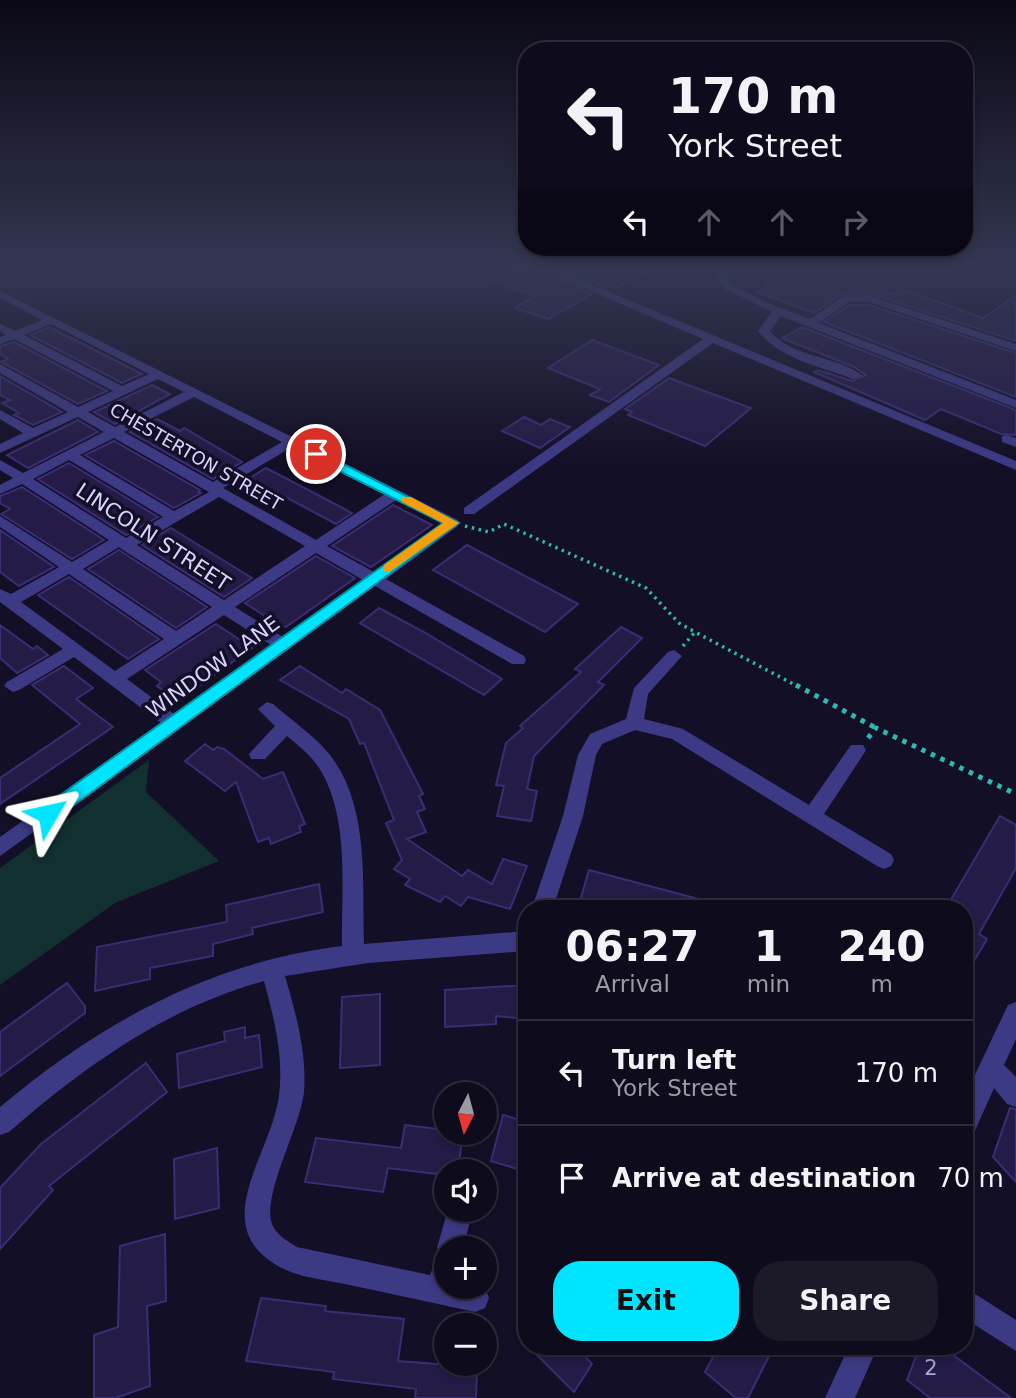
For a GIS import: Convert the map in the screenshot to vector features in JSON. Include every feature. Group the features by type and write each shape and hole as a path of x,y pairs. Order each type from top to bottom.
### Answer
{"street":[{"path":"10,332 122,391"},
{"path":"0,341 22,332"},
{"path":"75,332 453,523"},
{"path":"695,332 1016,466"},
{"path":"765,332 767,337 782,346 857,376"},
{"path":"836,332 1016,404"},
{"path":"969,332 1016,348"},
{"path":"469,511 711,339"},
{"name":"CHESTERTON STREET","path":"0,368 518,660"},
{"path":"0,449 158,374"},
{"path":"0,490 194,393"},
{"path":"0,414 33,434"},
{"path":"3,597 72,567 173,517 291,442"},
{"path":"70,455 173,517"},
{"name":"LINCOLN STREET","path":"0,464 283,645"},
{"path":"116,680 396,494"},
{"path":"0,520 176,639"},
{"name":"WINDOW LANE","path":"0,848 453,523"},
{"path":"3,597 174,723"},
{"path":"13,686 75,649"},
{"path":"634,723 640,692 674,656"},
{"path":"267,709 328,766 341,791 349,843 353,954"},
{"path":"545,900 567,837 587,755 596,739 634,723 677,734 884,860"},
{"path":"258,754 286,726"},
{"path":"811,818 857,750"},
{"path":"0,1123 82,1057 151,1014 272,969 353,954 518,942"},
{"path":"272,969 292,1040 292,1067 289,1111 256,1200 257,1230 272,1251 292,1259 434,1276"},
{"path":"973,1107 1016,1013"},
{"path":"991,1068 1016,1095"},
{"path":"973,1307 1016,1337"},
{"path":"840,1398 860,1355"}],"path":[{"path":"453,523 489,533 504,524 646,588 679,624 876,728 1016,794"},
{"path":"674,656 695,632"},
{"path":"857,750 876,728"}],"green space":[{"path":"149,760 146,792 219,861 115,903 0,985 0,868"}],"building":[{"path":"37,332 59,332 142,374 122,383 30,335"},
{"path":"792,332 816,332 1016,410 1016,435 1001,434 941,409 925,420 814,372 818,370 852,381 866,375 854,367 782,338"},
{"path":"850,332 952,332 1016,353 1016,397"},
{"path":"989,332 1016,332 1016,341"},
{"path":"592,340 659,365 609,402 590,395 600,389 548,368"},
{"path":"14,342 107,391 78,404 1,362 8,359 0,354 0,346"},
{"path":"0,376 62,412 33,425 14,415 19,413 2,403 10,400 0,395"},
{"path":"669,378 751,408 705,446 628,415 632,412 625,409"},
{"path":"152,385 170,394 115,424 94,412"},
{"path":"524,417 541,425 550,419 570,427 540,448 502,431"},
{"path":"157,419 180,431 184,428 242,462 213,479 130,432"},
{"path":"78,420 98,432 28,468 7,455"},
{"path":"114,441 201,493 174,508 85,455"},
{"path":"69,463 158,517 126,535 38,479"},
{"path":"266,468 352,513 336,524 250,478"},
{"path":"22,487 104,540 72,559 1,514 10,509 0,503 0,496"},
{"path":"393,505 432,525 371,567 332,546"},
{"path":"171,528 252,578 224,597 142,545"},
{"path":"0,530 54,567 19,586 0,572"},
{"path":"467,545 578,604 545,632 433,570"},
{"path":"119,550 207,607 176,628 88,569"},
{"path":"316,556 355,578 286,627 280,626 245,603"},
{"path":"69,577 159,639 128,659 38,595"},
{"path":"379,608 502,679 484,695 360,623"},
{"path":"216,624 252,648 178,701 157,686 161,682 145,670"},
{"path":"0,625 33,649 37,646 48,655 17,673 0,658"},
{"path":"621,627 642,638 598,682 604,685 534,756 527,789 537,791 531,821 497,816 504,786 496,785 506,743 523,728 520,726 581,672 575,669"},
{"path":"64,666 93,688 76,699 113,727 0,804 0,778 80,724 32,685"},
{"path":"300,666 342,693 346,689 380,710 423,794 419,796 425,809 417,812 426,832 407,839 462,876 468,870 492,884 503,859 527,866 510,909 468,897 461,906 445,896 440,902 405,885 410,879 394,869 402,860 386,823 394,820 364,743 360,744 349,719 280,680"},
{"path":"205,744 213,750 217,747 224,749 263,779 283,772 305,824 299,826 301,832 271,844 269,838 258,842 236,782 225,791 185,761"},
{"path":"1000,816 1016,825 1016,868 979,934 987,939 973,963 973,900 951,900"},
{"path":"589,870 702,900 580,900"},
{"path":"319,884 323,912 252,928 253,934 213,944 213,956 150,968 150,979 95,991 97,947 227,922 226,905"},
{"path":"67,983 85,1006 85,1013 0,1076 0,1032"},
{"path":"518,986 518,1018 496,1016 496,1024 445,1027 445,990"},
{"path":"380,994 380,1065 340,1068 342,997"},
{"path":"245,1027 245,1038 259,1035 262,1067 179,1088 177,1054 225,1041 224,1032"},
{"path":"146,1063 167,1092 49,1186 53,1190 0,1249 0,1188 41,1144"},
{"path":"1010,1108 1016,1109 1016,1182 993,1157"},
{"path":"503,1115 518,1119 518,1169 492,1159"},
{"path":"405,1125 434,1128 434,1145 461,1145 460,1159 434,1159 434,1174 388,1168 383,1192 305,1182 316,1138 401,1148"},
{"path":"217,1148 219,1208 175,1219 174,1159"},
{"path":"165,1234 166,1301 147,1306 150,1386 115,1398 94,1398 94,1335 118,1327 120,1246"},
{"path":"261,1298 326,1306 325,1311 404,1319 398,1361 434,1364 434,1376 477,1376 476,1398 415,1398 416,1389 333,1379 334,1372 246,1361"},
{"path":"537,1355 584,1355 592,1364 574,1392"},
{"path":"714,1355 770,1355 748,1398 736,1398 705,1372"},
{"path":"917,1355 953,1355 1011,1398 930,1398 907,1380"}],"slow traffic":[{"path":"389,568 453,523 406,499"}],"route":[{"path":"48,814 453,523 316,454"}]}
